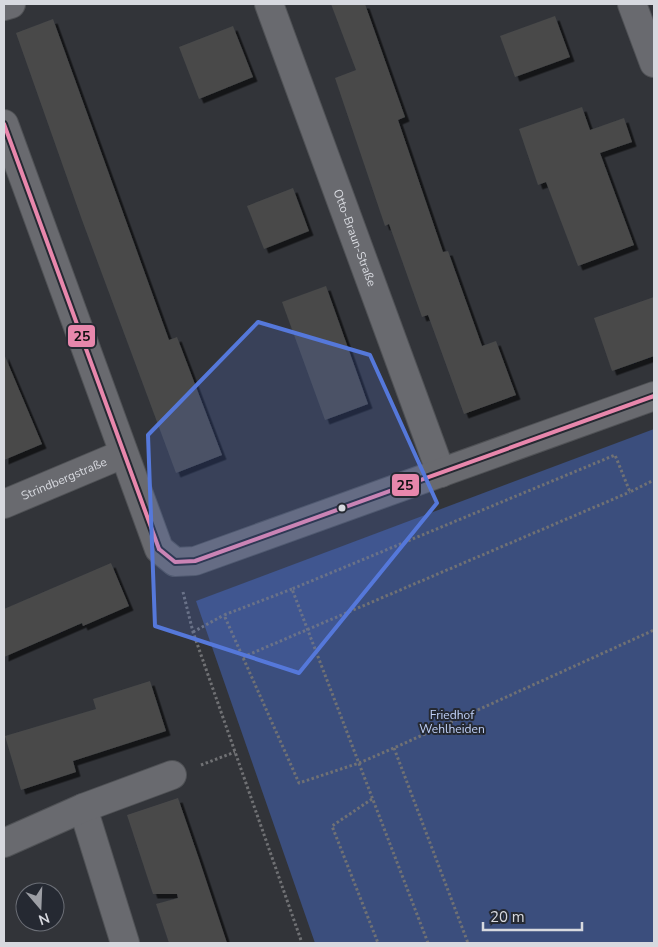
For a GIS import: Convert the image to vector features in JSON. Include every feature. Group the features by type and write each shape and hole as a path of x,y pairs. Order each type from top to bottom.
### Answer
{"street":[{"path":"4,6 11,4"},
{"name":"Otto-Braun-Straße","path":"269,4 441,473"},
{"path":"632,4 654,63"},
{"path":"4,124 123,454 167,556 195,561 654,396"},
{"name":"Strindbergstraße","path":"4,504 123,454"},
{"path":"4,843 83,808 172,775"},
{"path":"83,808 126,943"}],"path":[{"path":"193,632 224,616 615,455 630,492"},
{"path":"243,657 630,492 654,480"},
{"path":"167,556 302,943"},
{"path":"292,589 428,943"},
{"path":"224,616 299,783 359,763 394,748 654,630"},
{"path":"394,748 468,943"},
{"path":"172,775 235,752"},
{"path":"372,799 332,826 378,943"}],"highlighted area":[{"path":"258,322 370,355 437,503 299,673 155,626 148,435"}],"green space":[{"name":"Friedhof Wehlheiden","path":"654,429 654,943 315,943 196,601"}],"building":[{"path":"331,4 365,4 405,117 398,120 443,252 448,251 482,346 496,341 516,395 464,414 428,315 422,317 389,224 385,226 335,78 356,70"},
{"path":"555,16 570,57 515,77 500,36"},
{"path":"53,19 169,340 177,337 222,455 176,473 82,220 16,33"},
{"path":"233,26 253,77 199,99 179,47"},
{"path":"582,107 590,130 624,118 632,142 600,153 634,245 578,266 546,182 538,185 519,129"},
{"path":"293,188 309,231 264,249 247,206"},
{"path":"326,286 368,404 325,420 282,302"},
{"path":"654,297 654,356 612,371 594,318"},
{"path":"4,354 42,444 4,460"},
{"path":"111,563 129,606 83,626 82,623 4,657 4,609"},
{"path":"150,681 166,731 73,761 76,772 21,790 5,736 96,709 93,699"},
{"path":"178,798 227,943 169,943 156,904 178,898 177,894 153,894 127,815"}],"transit line":[{"name":"25","path":"4,124 159,549"},
{"name":"25","path":"159,549 175,562 195,561 654,396"}]}
